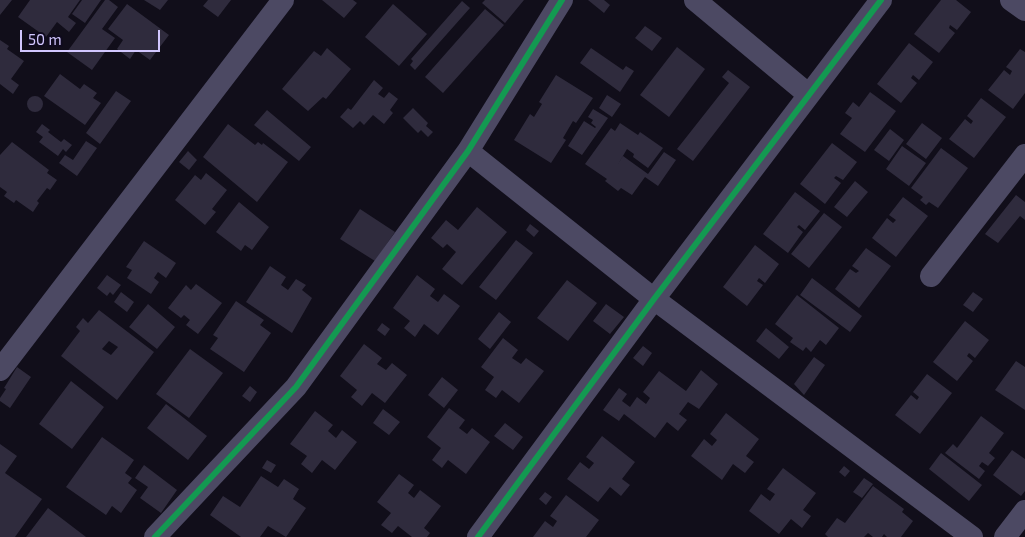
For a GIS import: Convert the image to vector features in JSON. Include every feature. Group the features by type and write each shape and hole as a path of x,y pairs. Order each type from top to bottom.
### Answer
{"street":[{"path":"0,370 282,0"},
{"path":"155,537 296,387 468,151 562,0"},
{"path":"695,0 810,95"},
{"path":"478,537 654,299 881,0"},
{"path":"1011,0 1025,10"},
{"path":"468,151 654,299 972,537"},
{"path":"931,276 1025,155"},
{"path":"1005,537 1025,510"}],"building":[{"path":"0,0 12,0 0,15"},
{"path":"30,0 80,0 68,17 76,23 69,32 57,22 46,37 18,17"},
{"path":"82,0 101,0 85,23 72,14"},
{"path":"105,0 109,0 118,7 102,29 115,38 92,70 67,52"},
{"path":"144,0 168,0 160,10"},
{"path":"208,0 231,0 218,17 203,6"},
{"path":"322,0 353,0 357,3 344,18"},
{"path":"485,0 524,0 505,23 482,3"},
{"path":"588,0 604,0 610,5 604,13"},
{"path":"941,0 956,0 971,12 957,30 950,25 949,28 955,33 939,53 914,34"},
{"path":"462,1 470,8 415,70 410,65 413,61 411,59"},
{"path":"127,4 169,35 150,60 136,50 130,59 117,49 123,40 108,29"},
{"path":"393,4 427,34 399,66 365,37"},
{"path":"485,9 504,25 443,93 425,77"},
{"path":"645,26 662,38 652,51 635,38"},
{"path":"0,40 9,46 7,49 24,61 11,79 19,85 13,94 0,84"},
{"path":"909,43 933,62 919,80 913,75 911,78 917,83 901,103 877,84"},
{"path":"677,47 705,69 669,117 640,95"},
{"path":"327,48 351,69 326,99 323,97 308,111 282,89 314,51 321,56"},
{"path":"591,48 623,70 626,66 634,71 620,92 580,63"},
{"path":"1020,49 1025,52 1025,93 1013,109 988,90 1004,70 1010,75 1012,71 1006,67"},
{"path":"728,70 750,87 693,161 677,149 729,83 722,77"},
{"path":"60,74 80,89 84,84 97,93 93,98 101,103 85,125 44,96"},
{"path":"556,75 593,98 576,123 573,121 563,138 566,140 551,163 514,140 530,114 534,117 542,104 539,102"},
{"path":"374,80 383,88 378,94 384,98 389,92 398,99 390,110 393,113 384,124 373,115 364,125 360,121 353,128 340,117 348,108 351,110"},
{"path":"116,91 131,101 100,144 86,133"},
{"path":"870,92 896,111 865,152 840,134 852,118 845,113 853,102 859,107"},
{"path":"607,95 621,104 612,117 599,108"},
{"path":"35,96 43,104 35,112 27,104"},
{"path":"981,98 1006,117 974,158 949,139 965,119 971,124 973,121 967,116"},
{"path":"413,108 428,123 426,126 433,132 428,137 421,130 418,133 403,118"},
{"path":"593,109 608,118 582,155 568,146 584,121 596,127 591,123 593,120 588,117"},
{"path":"267,110 311,147 299,161 254,125"},
{"path":"620,123 638,135 640,132 663,148 648,168 633,157 634,154 627,149 617,166 623,156 648,174 664,152 676,160 658,186 645,177 632,195 621,188 618,191 605,181 607,179 585,164 611,128 615,131"},
{"path":"922,123 942,138 926,159 906,144"},
{"path":"42,124 50,130 48,132 61,142 64,139 72,145 66,152 63,149 58,156 39,142 43,137 36,132"},
{"path":"228,124 255,145 258,142 262,145 263,143 288,162 257,202 203,157"},
{"path":"890,129 904,140 889,161 874,150"},
{"path":"86,141 97,148 77,176 59,163 65,155 73,160"},
{"path":"12,142 49,170 47,173 57,180 50,190 47,188 37,201 39,203 33,212 16,200 14,203 4,196 7,192 0,187 0,155"},
{"path":"832,143 857,162 843,180 836,176 834,178 841,183 825,204 800,184"},
{"path":"902,146 926,163 909,186 886,169"},
{"path":"941,148 968,168 938,208 929,202 926,205 920,200 923,197 911,188"},
{"path":"188,151 197,160 189,170 179,162"},
{"path":"206,173 227,190 212,209 216,212 205,225 175,200 195,175 201,180"},
{"path":"855,181 868,192 847,217 834,207"},
{"path":"795,192 820,211 805,230 799,225 797,227 803,232 788,253 763,234"},
{"path":"1016,195 1025,202 1025,220 1020,216 998,243 985,234"},
{"path":"903,197 928,216 896,257 872,238 887,218 893,223 896,220 889,215"},
{"path":"239,202 269,227 252,250 245,245 241,251 216,232"},
{"path":"477,207 507,232 462,285 442,269 456,252 447,244 443,248 431,238 446,220 458,230"},
{"path":"360,209 395,232 375,261 340,239"},
{"path":"824,213 842,227 809,268 791,254"},
{"path":"530,224 539,231 534,237 526,230"},
{"path":"516,240 533,253 496,300 479,287"},
{"path":"144,241 176,263 166,278 158,272 154,278 159,282 151,294 127,278 132,270 126,267"},
{"path":"755,245 779,264 765,283 759,278 757,281 763,285 747,306 723,287"},
{"path":"866,248 891,266 859,308 835,289 850,269 856,273 859,271 852,266"},
{"path":"270,266 286,277 281,285 288,290 296,279 306,285 302,290 312,298 292,333 246,302"},
{"path":"107,275 121,285 113,295 110,292 107,296 97,288"},
{"path":"417,275 435,289 430,296 438,302 444,294 460,306 438,335 424,324 415,337 404,328 410,321 393,308"},
{"path":"812,278 862,316 850,332 800,295"},
{"path":"567,280 597,303 568,341 537,318"},
{"path":"196,284 222,303 198,334 186,325 190,320 184,315 181,318 168,308 186,285 191,290"},
{"path":"121,292 134,302 127,312 114,302"},
{"path":"973,292 983,299 973,312 963,305"},
{"path":"797,295 839,328 826,345 820,340 811,352 806,347 803,351 790,342 793,338 775,324"},
{"path":"236,301 264,320 260,325 271,333 244,372 210,349 218,338 213,335"},
{"path":"148,304 175,327 157,349 129,327"},
{"path":"606,304 624,317 610,334 593,321"},
{"path":"99,310 154,352 117,400 61,356 80,331 76,327 83,318 88,323","holes":["109,341 118,347 111,355 102,349"]},
{"path":"499,312 511,322 490,349 478,339"},
{"path":"965,321 989,340 975,358 969,353 967,356 973,361 957,381 933,362"},
{"path":"382,323 390,329 385,336 377,330"},
{"path":"766,328 789,347 779,359 756,341"},
{"path":"503,338 518,350 512,358 521,364 526,358 544,371 519,403 502,390 496,398 485,390 494,377 481,367"},
{"path":"364,344 382,358 377,364 386,370 392,363 407,375 385,403 372,393 362,406 351,397 357,390 340,376"},
{"path":"643,346 652,353 643,366 633,358"},
{"path":"190,349 223,373 189,418 156,394"},
{"path":"814,357 825,365 804,395 794,384"},
{"path":"1016,361 1025,367 1025,410 995,390"},
{"path":"17,367 31,377 10,408 0,401 0,398"},
{"path":"701,370 718,384 699,409 688,402 679,414 687,420 678,431 667,422 655,438 624,414 619,421 603,410 619,388 627,394 622,401 630,407 637,397 646,404 650,398 643,392 659,371 686,391"},
{"path":"927,374 952,393 920,434 895,415 911,395 917,400 919,397 913,392"},
{"path":"442,377 458,390 444,408 428,395"},
{"path":"71,381 104,407 72,449 39,424"},
{"path":"250,386 257,392 250,402 242,396"},
{"path":"166,404 207,436 188,460 147,428"},
{"path":"449,408 465,420 459,428 467,434 472,428 490,442 466,474 448,460 442,468 432,460 441,448 427,437"},
{"path":"383,409 400,422 389,435 373,423"},
{"path":"315,411 333,425 328,431 336,438 342,430 357,442 335,470 322,460 312,473 301,464 307,456 290,444"},
{"path":"726,413 759,439 746,456 754,462 745,473 733,464 722,480 691,456 704,439 712,446 717,440 710,434"},
{"path":"981,416 1004,433 989,453 995,458 988,466 982,462 979,466 985,471 979,479 945,453 953,444 957,448"},
{"path":"505,423 523,437 513,450 494,436"},
{"path":"602,436 635,462 622,479 630,485 621,496 610,487 598,502 567,479 580,462 589,469 594,463 586,457"},
{"path":"102,437 134,460 125,473 132,478 128,483 137,490 121,513 112,506 106,515 66,487"},
{"path":"0,444 17,456 5,473 42,499 15,537 0,537"},
{"path":"1012,450 1025,459 1025,491 1021,496 993,475"},
{"path":"941,453 982,485 969,501 929,469"},
{"path":"267,460 276,465 271,473 262,468"},
{"path":"144,465 177,490 161,513 140,498 148,487 135,478"},
{"path":"844,466 850,471 845,477 839,472"},
{"path":"783,468 816,493 803,510 811,516 802,528 791,519 779,534 749,511 761,494 770,501 775,494 767,489"},
{"path":"399,474 414,485 408,493 414,498 420,490 441,506 424,528 430,533 427,537 412,537 398,526 392,533 381,525 391,513 377,502"},
{"path":"261,476 278,487 284,479 299,489 293,499 306,508 286,537 268,526 260,537 241,537 210,515 223,496 240,507"},
{"path":"864,478 873,484 862,498 853,492"},
{"path":"873,486 904,509 902,512 913,521 901,537 887,537 884,534 882,537 873,537 868,533 864,537 828,537 825,534 837,518 845,523"},
{"path":"545,492 552,497 546,505 539,499"},
{"path":"566,495 599,520 586,537 533,537 545,521 553,527 557,521 550,516"},
{"path":"48,508 86,537 26,537"}],"cycle path":[{"path":"155,537 296,387 468,151 562,0"},
{"path":"478,537 654,299 881,0"}]}
